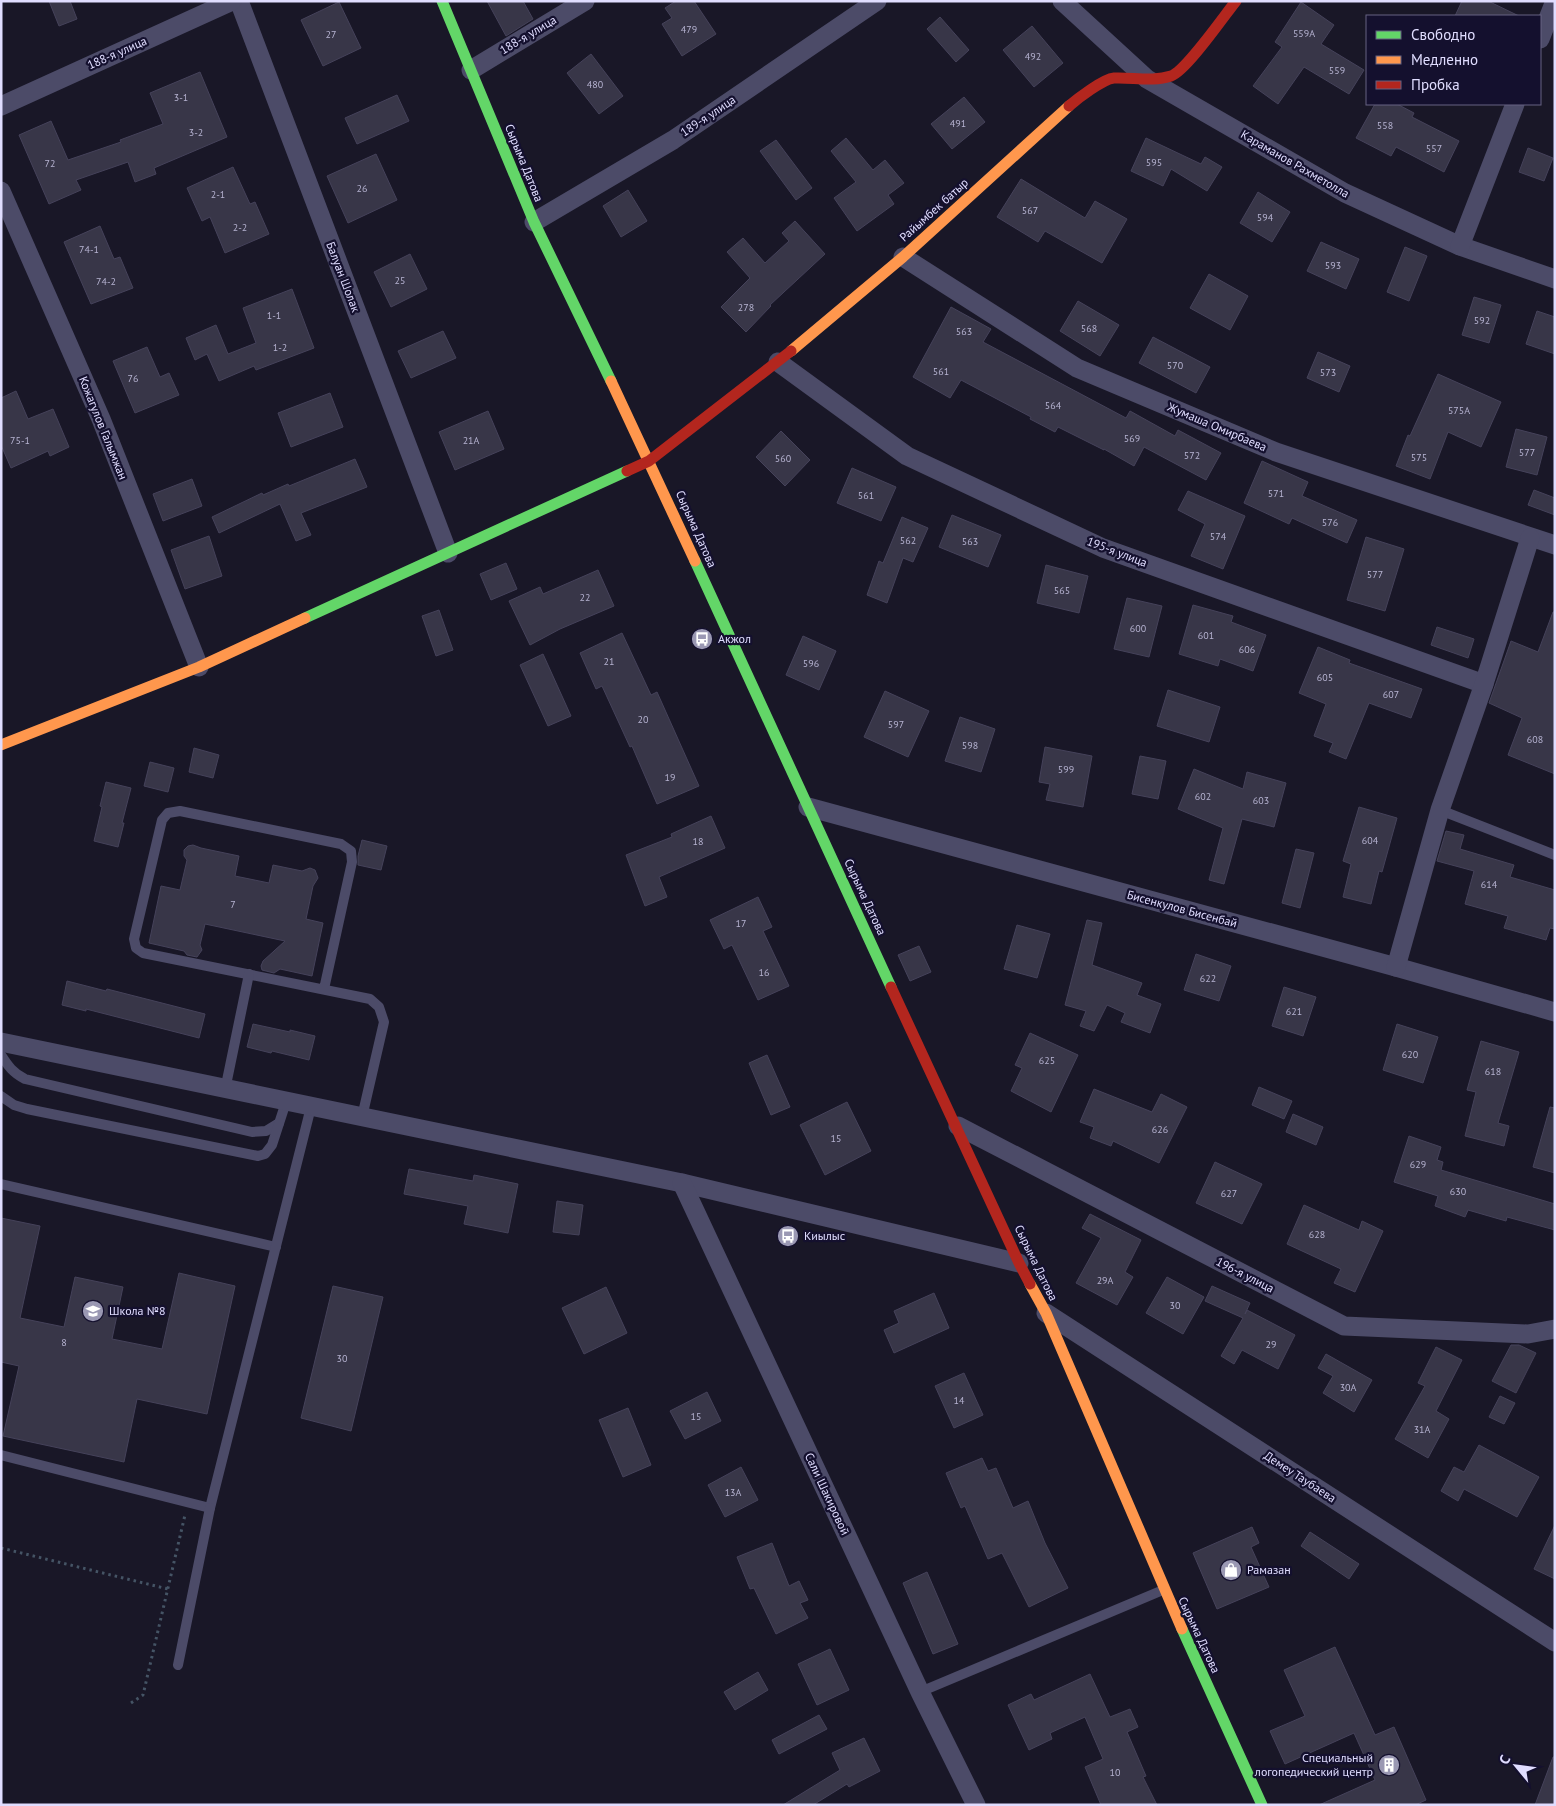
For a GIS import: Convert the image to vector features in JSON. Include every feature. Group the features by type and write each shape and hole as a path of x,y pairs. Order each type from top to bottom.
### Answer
{"street":[{"name":"188-я улица","path":"1,106 232,1"},
{"name":"Балуан Шолак","path":"238,1 448,553"},
{"name":"Сырыма Датова","path":"442,1 534,222 650,461 808,808 958,1126 1019,1263 1046,1313 1164,1590 1262,1805"},
{"name":"188-я улица","path":"471,70 585,1"},
{"name":"189-я улица","path":"534,222 673,140 877,1"},
{"name":"Караманов Рахметолла","path":"1062,1 1147,79 1345,193 1460,246 1555,279"},
{"name":"Райымбек батыр","path":"1,745 198,667 650,461 778,362 903,257 1079,97 1111,78 1147,79 1172,76 1189,61 1236,1"},
{"path":"1541,36 1552,6"},
{"path":"1460,246 1515,105"},
{"name":"Кожагулов Галымжан","path":"1,191 100,419 198,667"},
{"name":"Жумаша Омирбаева","path":"903,257 1077,368 1276,452 1555,546"},
{"name":"195-я улица","path":"778,362 907,456 1103,548 1484,684"},
{"path":"1396,967 1440,810 1484,684 1530,538"},
{"name":"Бисенкулов Бисенбай","path":"808,808 1396,967 1555,1012"},
{"path":"2,1048 286,1102 682,1182 1019,1263"},
{"name":"196-я улица","path":"958,1126 1344,1326 1528,1334 1555,1329"},
{"name":"Сали Шакировой","path":"682,1182 920,1692 976,1805"},
{"name":"Демеу Таубаева","path":"1046,1313 1555,1642"}],"lane":[{"path":"1440,810 1555,855"},
{"path":"324,989 352,862 351,851 342,844 180,811 168,812 162,820 134,939 136,948 143,953 370,999 379,1008 384,1022 362,1117"},
{"path":"225,1090 249,974"},
{"path":"2,1048 8,1068 25,1079 252,1132 266,1131 279,1123"},
{"path":"1,1096 14,1105 27,1109 258,1156 265,1154 272,1146 286,1102"},
{"path":"178,1665 210,1508 311,1107"},
{"path":"1,1184 276,1247"},
{"path":"1,1455 210,1508"},
{"path":"920,1692 1164,1590"}],"path":[{"path":"131,1703 144,1695 188,1502"},
{"path":"1,1548 168,1589"}],"building":[{"path":"49,1 70,1 77,19 59,26"},
{"path":"487,1 523,1 533,19 506,36"},
{"path":"676,1 694,1 716,34 682,56 662,24 672,18 665,8"},
{"path":"1462,1 1488,1 1517,15 1455,15"},
{"path":"339,2 361,48 323,66 301,20"},
{"path":"1301,2 1334,25 1321,44 1364,70 1349,94 1304,67 1278,104 1253,86 1282,47 1275,42"},
{"path":"940,17 969,50 956,62 927,29"},
{"path":"1032,26 1063,63 1034,87 1003,50"},
{"path":"591,54 623,96 599,114 567,73"},
{"path":"200,72 227,137 154,168 156,174 135,182 128,162 76,180 81,190 49,204 19,135 51,121 68,160 121,142 120,140 163,124 150,93"},
{"path":"397,95 409,121 357,144 345,118"},
{"path":"964,97 985,122 952,149 931,124"},
{"path":"1374,105 1399,105 1414,113 1412,117 1459,141 1444,172 1396,147 1391,156 1356,138"},
{"path":"846,138 873,170 885,160 904,183 888,195 894,204 857,231 834,198 856,182 831,151"},
{"path":"1146,138 1201,164 1205,157 1222,167 1207,191 1171,169 1163,186 1131,171"},
{"path":"776,140 812,188 796,200 760,151"},
{"path":"1528,148 1553,158 1544,181 1519,172"},
{"path":"376,154 397,200 348,223 327,176"},
{"path":"233,167 250,204 255,202 269,234 225,253 210,217 202,221 187,188"},
{"path":"1021,179 1085,218 1095,201 1127,219 1102,263 1045,231 1038,242 997,217"},
{"path":"628,190 647,221 621,237 603,206"},
{"path":"1258,192 1290,212 1272,242 1240,223"},
{"path":"795,221 825,254 770,305 746,332 721,307 750,278 727,252 743,238 765,263 789,241 782,233"},
{"path":"100,226 114,259 120,257 133,288 91,304 64,242"},
{"path":"1321,242 1359,259 1346,289 1307,271"},
{"path":"1405,247 1427,256 1409,301 1387,292"},
{"path":"410,254 427,289 391,307 374,272"},
{"path":"1209,274 1248,296 1230,330 1190,308"},
{"path":"292,289 314,348 256,370 254,366 219,381 207,354 195,360 186,338 216,325 228,354 256,343 243,308"},
{"path":"1474,297 1501,305 1489,343 1462,335"},
{"path":"1078,301 1119,325 1100,356 1060,331"},
{"path":"951,307 991,329 983,342 1126,418 1130,411 1175,436 1178,430 1221,453 1206,480 1144,447 1134,466 1058,427 1055,432 1030,419 1031,417 961,380 950,398 913,377"},
{"path":"1537,311 1555,317 1555,354 1526,344"},
{"path":"443,331 456,358 411,378 398,351"},
{"path":"1153,337 1210,367 1196,393 1139,363"},
{"path":"147,347 160,377 169,373 179,395 135,413 113,361"},
{"path":"1318,352 1350,366 1339,392 1307,378"},
{"path":"1438,374 1501,402 1481,447 1448,432 1430,479 1396,466 1408,435 1410,436"},
{"path":"16,391 28,419 53,409 69,447 50,456 48,451 11,468 1,445 1,398"},
{"path":"330,393 343,427 291,447 278,413"},
{"path":"488,411 504,449 455,470 439,432"},
{"path":"1516,429 1547,437 1537,475 1506,467"},
{"path":"781,431 810,460 785,486 756,457"},
{"path":"355,459 367,487 301,513 311,535 296,541 280,504 219,533 212,517 262,493 263,495 288,484 289,486"},
{"path":"1262,461 1308,482 1302,496 1357,520 1347,543 1292,518 1289,524 1244,503"},
{"path":"852,468 896,487 881,521 837,503"},
{"path":"192,479 202,506 163,521 153,494"},
{"path":"1534,490 1555,498 1555,515 1528,505"},
{"path":"1188,491 1245,516 1223,569 1191,556 1205,524 1178,510"},
{"path":"952,515 1001,535 988,567 939,547"},
{"path":"902,517 928,528 913,562 903,558 887,603 867,595 879,561 883,563"},
{"path":"209,536 222,576 185,589 171,550"},
{"path":"1366,537 1404,549 1385,611 1347,600"},
{"path":"506,563 517,589 491,600 480,574"},
{"path":"1046,565 1088,576 1079,613 1037,603"},
{"path":"598,570 614,606 560,629 530,645 509,601 540,587 543,594"},
{"path":"1127,598 1162,606 1149,657 1114,649"},
{"path":"1193,605 1233,616 1231,622 1266,635 1253,671 1220,659 1218,666 1179,654"},
{"path":"439,610 453,650 436,656 422,616"},
{"path":"1553,612 1555,612 1555,774 1508,755 1522,718 1489,703 1511,641 1538,652"},
{"path":"1437,627 1474,639 1468,658 1431,645"},
{"path":"622,633 651,695 657,692 699,786 657,804 632,746 630,747 602,686 596,689 580,653"},
{"path":"803,636 836,651 819,690 786,675"},
{"path":"1318,647 1350,660 1349,663 1422,689 1411,718 1369,703 1346,759 1329,752 1333,743 1314,736 1326,704 1299,693"},
{"path":"543,654 571,716 548,726 520,665"},
{"path":"1168,690 1220,707 1209,742 1157,726"},
{"path":"885,691 929,711 908,757 864,737"},
{"path":"960,717 995,729 981,772 945,761"},
{"path":"1045,747 1092,756 1083,807 1046,800 1050,784 1039,782"},
{"path":"194,748 219,755 213,778 189,772"},
{"path":"1140,756 1166,761 1158,799 1132,794"},
{"path":"150,762 174,768 168,792 144,786"},
{"path":"1194,769 1243,789 1247,772 1286,783 1274,827 1242,819 1224,884 1209,880 1223,828 1178,809"},
{"path":"106,782 131,788 118,847 94,841"},
{"path":"1359,807 1397,818 1382,872 1379,871 1371,904 1343,897 1351,864 1343,861"},
{"path":"711,816 725,848 659,877 667,897 645,906 626,855 672,837 671,834"},
{"path":"1446,831 1464,835 1460,849 1514,865 1510,877 1555,890 1555,929 1550,928 1546,940 1504,928 1508,916 1465,904 1474,871 1437,861"},
{"path":"362,840 387,846 381,870 358,865"},
{"path":"193,845 239,856 235,876 269,883 273,865 302,871 310,868 315,870 318,878 313,886 306,919 323,923 312,976 280,969 274,973 262,970 263,961 285,941 205,924 200,945 202,950 197,957 187,955 184,951 149,943 161,886 180,890 187,860 184,856 184,850 188,846"},
{"path":"1296,849 1314,853 1300,908 1282,903"},
{"path":"758,897 772,927 763,931 789,986 758,1000 732,945 724,949 710,920"},
{"path":"1087,920 1102,923 1092,965 1142,983 1137,995 1161,1004 1150,1033 1121,1022 1125,1013 1107,1005 1094,1031 1080,1026 1086,1011 1065,1005"},
{"path":"1017,925 1050,934 1037,978 1004,969"},
{"path":"919,946 931,972 910,981 898,955"},
{"path":"1196,954 1231,966 1219,1001 1184,990"},
{"path":"67,981 106,991 107,989 205,1014 199,1038 86,1009 86,1011 62,1005"},
{"path":"1284,987 1316,997 1303,1036 1272,1026"},
{"path":"253,1024 315,1036 309,1060 247,1047"},
{"path":"1397,1024 1438,1037 1423,1083 1383,1070"},
{"path":"1030,1033 1078,1055 1051,1112 1011,1091 1022,1068 1015,1065"},
{"path":"1481,1041 1519,1052 1498,1123 1509,1126 1504,1146 1465,1136 1476,1092 1467,1090"},
{"path":"767,1055 790,1107 771,1115 749,1063"},
{"path":"1259,1087 1292,1101 1284,1119 1252,1105"},
{"path":"1094,1089 1152,1112 1161,1094 1187,1107 1159,1163 1113,1141 1111,1146 1090,1138 1094,1127 1080,1122"},
{"path":"847,1102 871,1151 825,1175 800,1125"},
{"path":"1550,1107 1555,1108 1555,1173 1533,1167"},
{"path":"1293,1114 1323,1127 1316,1145 1286,1132"},
{"path":"1409,1136 1441,1147 1437,1160 1443,1162 1441,1170 1555,1204 1555,1230 1507,1217 1506,1221 1468,1210 1465,1217 1435,1206 1438,1196 1394,1182"},
{"path":"1215,1162 1262,1184 1242,1224 1196,1203"},
{"path":"409,1169 473,1181 474,1175 518,1184 508,1233 464,1224 468,1206 404,1194"},
{"path":"557,1201 583,1205 579,1235 553,1232"},
{"path":"1304,1205 1359,1230 1362,1221 1383,1231 1355,1292 1334,1283 1341,1269 1287,1244"},
{"path":"1090,1214 1141,1240 1125,1272 1133,1277 1117,1305 1076,1283 1101,1238 1082,1228"},
{"name":"Школа №8","path":"1,1218 40,1226 20,1318 64,1327 75,1277 123,1287 112,1339 162,1349 179,1273 235,1286 207,1414 137,1399 124,1462 3,1436 19,1366 1,1362"},
{"path":"1167,1277 1204,1297 1183,1334 1146,1313"},
{"path":"333,1286 383,1297 351,1431 301,1418"},
{"path":"1212,1286 1250,1303 1245,1314 1247,1310 1295,1335 1278,1369 1242,1350 1234,1364 1221,1356 1243,1318 1205,1301"},
{"path":"606,1287 627,1333 584,1354 562,1308"},
{"path":"934,1293 949,1328 894,1353 884,1330 899,1323 894,1311"},
{"path":"1511,1345 1519,1345 1536,1353 1516,1393 1492,1381"},
{"path":"1436,1347 1462,1360 1436,1411 1449,1419 1428,1458 1395,1439 1425,1386 1418,1383"},
{"path":"1326,1354 1372,1380 1354,1412 1323,1393 1333,1376 1318,1368"},
{"path":"964,1373 983,1415 954,1428 935,1386"},
{"path":"707,1392 721,1421 685,1439 670,1411"},
{"path":"1500,1396 1515,1403 1504,1424 1489,1417"},
{"path":"628,1408 651,1465 623,1477 599,1420"},
{"path":"1479,1445 1539,1477 1517,1517 1464,1489 1458,1501 1441,1491 1454,1467 1464,1472"},
{"path":"982,1458 988,1471 996,1468 1013,1508 1028,1501 1045,1543 1068,1588 1029,1607 1002,1553 988,1559 965,1506 961,1508 946,1473"},
{"path":"741,1467 758,1500 725,1517 708,1485"},
{"path":"1555,1525 1555,1579 1534,1569"},
{"name":"Рамазан","path":"1252,1527 1259,1543 1251,1547 1269,1587 1217,1609 1193,1553"},
{"path":"1310,1532 1359,1564 1349,1579 1301,1546"},
{"path":"772,1543 789,1586 799,1581 808,1600 800,1603 808,1618 776,1634 754,1588 750,1589 737,1557"},
{"path":"927,1572 958,1644 933,1654 903,1583"},
{"path":"1335,1647 1375,1735 1394,1727 1426,1800 1415,1805 1319,1805 1375,1780 1354,1733 1285,1764 1270,1731 1305,1716 1284,1670"},
{"path":"830,1649 849,1690 817,1705 798,1664"},
{"path":"758,1672 768,1690 735,1710 724,1692"},
{"path":"1090,1674 1110,1717 1130,1709 1138,1727 1127,1732 1146,1776 1143,1777 1157,1805 1101,1805 1085,1767 1103,1759 1085,1717 1050,1733 1052,1739 1029,1750 1008,1705 1031,1694 1034,1700"},
{"path":"819,1715 827,1729 779,1754 772,1740"},
{"path":"864,1738 880,1771 849,1787 847,1784 813,1805 783,1805 840,1770 832,1753"},
{"path":"1553,1757 1555,1757 1555,1805 1535,1805"}],"traffic: fast":[{"path":"442,1 534,222 611,381"},
{"path":"305,618 627,471"},
{"path":"695,561 891,987"},
{"path":"1182,1629 1262,1805"}],"traffic: slow":[{"path":"791,351 903,257 1069,106"},
{"path":"611,381 695,561"},
{"path":"1,745 199,667 305,618"},
{"path":"1030,1284 1046,1313 1182,1629"}],"traffic: jam":[{"path":"1069,106 1090,90 1109,79 1157,79 1171,76 1178,72 1195,54 1236,1"},
{"path":"627,471 649,461 791,351"},
{"path":"891,987 1030,1284"}],"place":[{"name":"Акжол","path":"702,639"},
{"name":"Киылыс","path":"788,1236"},
{"name":"Школа №8","path":"93,1311"},
{"name":"Рамазан","path":"1231,1570"},
{"name":"Специальный логопедический центр","path":"1389,1765"}]}
